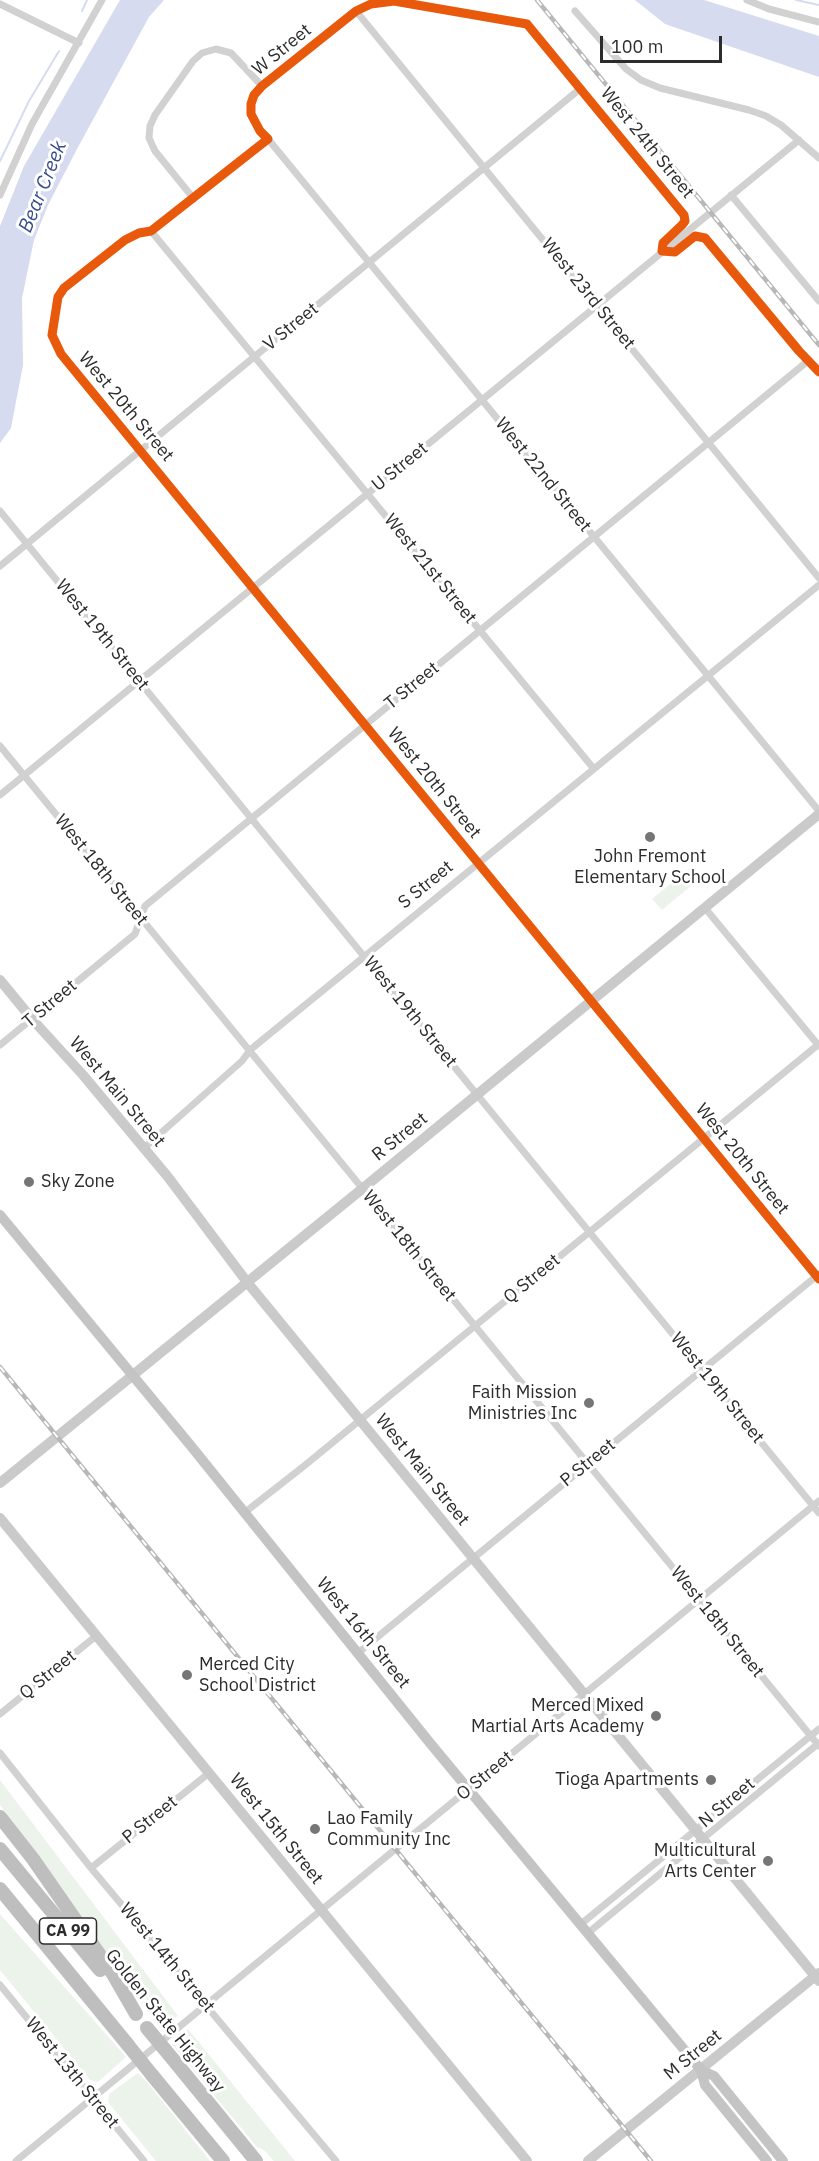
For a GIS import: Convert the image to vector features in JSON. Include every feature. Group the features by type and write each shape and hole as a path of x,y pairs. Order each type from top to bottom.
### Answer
{"highway":[{"path":"0,1817 33,1859 93,1946 136,2014"},
{"name":"Golden State Highway","path":"0,1849 256,2161"},
{"name":"CA 99","path":"0,1888 223,2161"},
{"path":"0,1902 61,1972 88,1996"}],"main road":[{"name":"West 16th Street","path":"0,1215 469,1790 701,2070 705,2085 767,2161"},
{"name":"West 16th Street","path":"701,2070 714,2076 783,2161"}],"street":[{"path":"0,195 32,124 102,0"},
{"path":"747,0 769,9 819,22"},
{"name":"W Street","path":"268,139 251,114 254,95 262,86 356,11 371,4 394,1 527,24"},
{"path":"0,4 79,43"},
{"name":"West 23rd Street","path":"356,11 819,578"},
{"path":"575,12 626,69 641,80 660,88 766,116 781,124 819,158"},
{"name":"West 24th Street","path":"527,24 684,215 685,221 663,243 663,251"},
{"path":"194,199 154,151 149,138 150,126 155,115 193,61 202,53 216,50 231,53 262,86"},
{"name":"V Street","path":"0,566 581,88"},
{"path":"151,231 268,139"},
{"name":"West 22nd Street","path":"268,139 819,813"},
{"name":"U Street","path":"0,795 799,140"},
{"path":"731,195 819,301"},
{"name":"West 20th Street","path":"151,231 139,233 125,240 64,288 58,297 52,335 55,344 818,1276"},
{"name":"West 21st Street","path":"151,231 594,769"},
{"path":"663,251 675,252 695,236 705,238 819,372"},
{"name":"T Street","path":"0,1045 135,934 145,906 809,360"},
{"name":"West 19th Street","path":"0,511 702,1370 816,1504 819,1513"},
{"name":"S Street","path":"144,1148 242,1061 250,1050 819,585"},
{"name":"West 18th Street","path":"0,746 819,1745"},
{"name":"R Street","path":"0,1483 819,813"},
{"path":"705,908 819,1045"},
{"name":"West Main Street","path":"0,980 144,1148 247,1282 818,1977"},
{"name":"Q Street","path":"244,1513 819,1045"},
{"name":"P Street","path":"358,1653 818,1276"},
{"name":"O Street","path":"93,2099 816,1504"},
{"name":"West 15th Street","path":"0,1518 527,2161"},
{"name":"Q Street","path":"0,1714 96,1636"},
{"name":"N Street","path":"584,1928 696,1830 819,1729"},
{"name":"N Street","path":"584,1928 703,1839 819,1745"},
{"name":"West 14th Street","path":"0,1753 91,1868 336,2161"},
{"name":"P Street","path":"91,1868 209,1773"},
{"name":"M Street","path":"588,2161 818,1977"},
{"name":"West 13th Street","path":"0,1985 144,2161"},
{"path":"16,2161 93,2099"}],"shaded area":[{"path":"690,868 699,879 662,910 652,899"},
{"path":"0,1780 178,2016 161,2030 0,1805"},
{"path":"0,1914 126,2057 98,2082 90,2080 0,1970"},
{"path":"188,2029 295,2161 274,2161 264,2150 257,2147 180,2054 172,2044"},
{"path":"138,2073 210,2161 156,2161 108,2102 109,2094"}],"water":[{"name":"Bear Creek","path":"120,0 164,0 149,17 77,149 48,205 34,240 22,298 23,365 11,428 0,443 0,226 24,166"},
{"path":"635,0 704,0 819,36 819,77 665,24"}],"waterway":[{"path":"82,11 87,0"},
{"path":"796,0 819,5"},
{"path":"0,161 29,101 59,51"}],"railway":[{"path":"537,0 819,345"},
{"path":"0,1367 651,2161"}],"cycle path":[{"path":"819,372 705,238 695,236 675,252 662,251 663,243 685,221 684,215 527,24 394,1 371,4 356,11 262,86 254,95 251,114 260,131 268,139 151,231 139,233 125,240 64,288 58,297 52,335 61,354 819,1279"}],"place":[{"name":"John Fremont Elementary School","path":"650,837"},
{"name":"Sky Zone","path":"29,1182"},
{"name":"Faith Mission Ministries Inc","path":"589,1403"},
{"name":"Merced City School District","path":"187,1675"},
{"name":"Merced Mixed Martial Arts Academy","path":"656,1716"},
{"name":"Tioga Apartments","path":"711,1780"},
{"name":"Lao Family Community Inc","path":"315,1829"},
{"name":"Multicultural Arts Center","path":"768,1861"}]}
